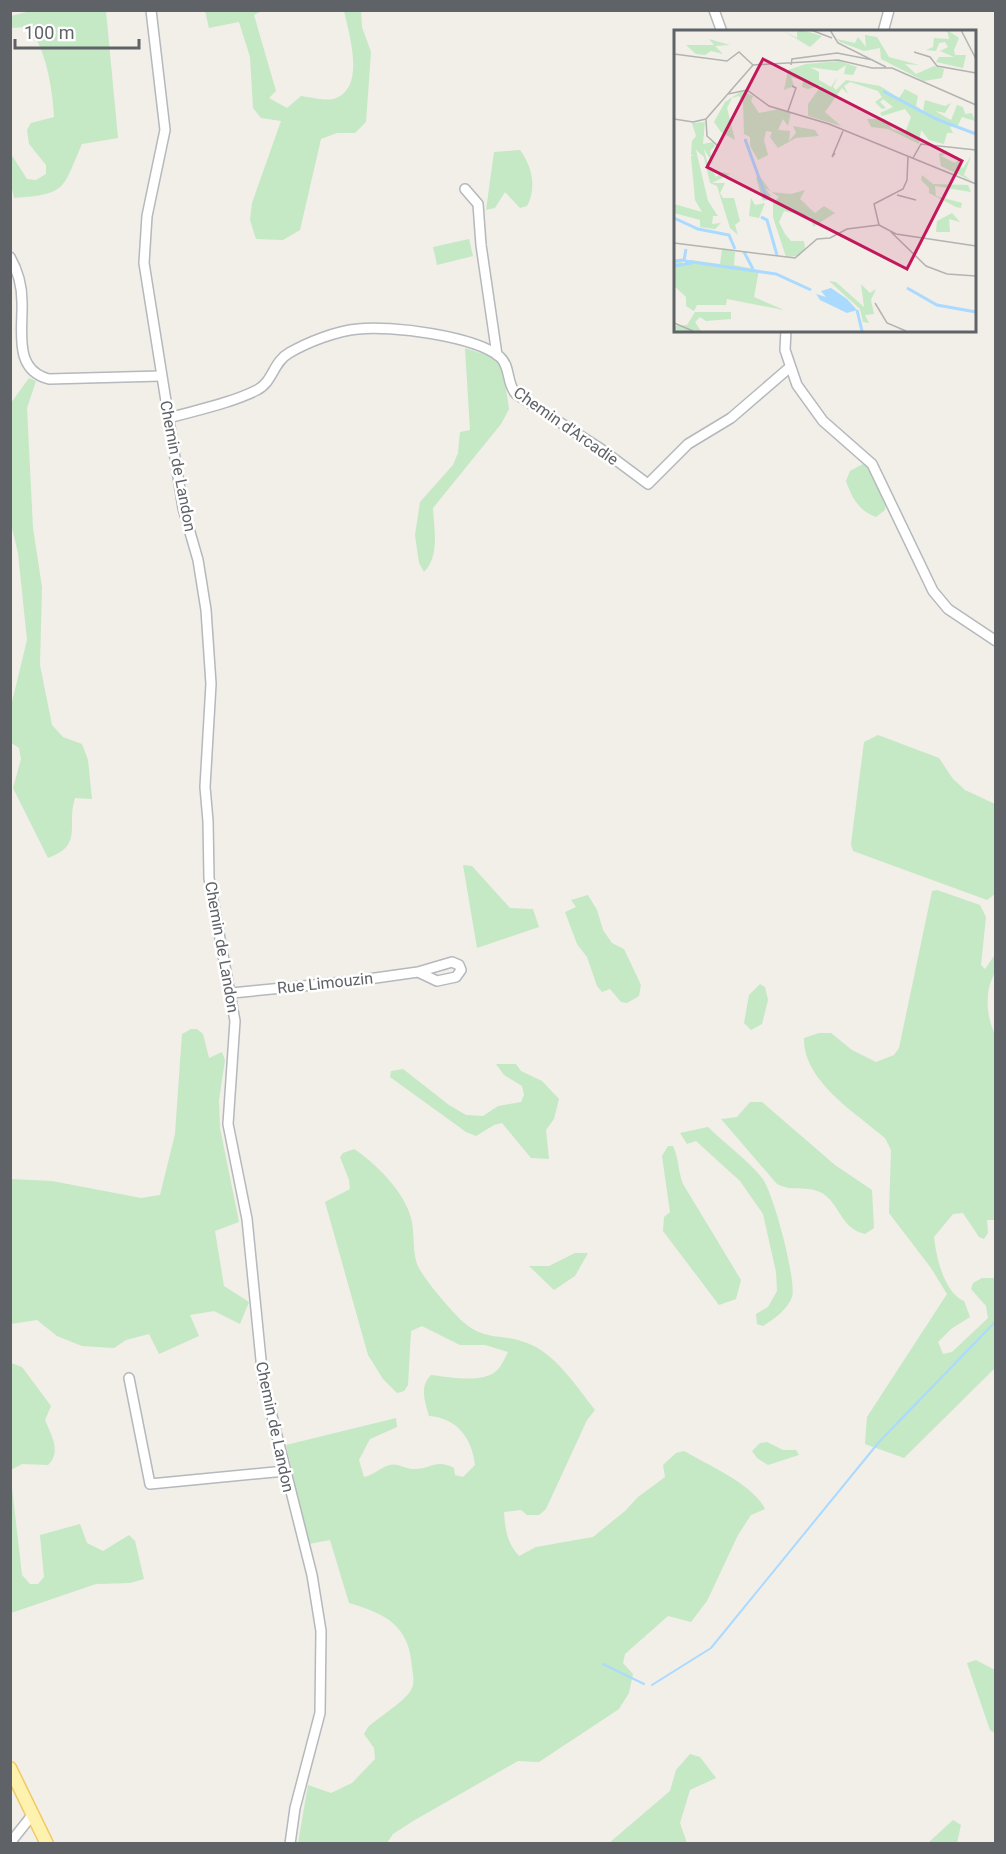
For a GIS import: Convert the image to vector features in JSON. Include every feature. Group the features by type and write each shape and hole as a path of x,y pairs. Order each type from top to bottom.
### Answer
{"main road":[{"path":"10,1768 47,1844"}],"street":[{"name":"Chemin de Landon","path":"150,10 165,130 147,216 144,263 183,508 198,560 206,610 210,684 205,787 208,821 208,878 232,993 235,1047 228,1096 228,1124 248,1230 258,1316 260,1357 285,1471 312,1575 320,1620 323,1662 320,1713 295,1808 290,1844"},
{"path":"714,10 721,30"},
{"path":"884,30 889,10"},
{"path":"169,418 255,391 269,380 283,356 345,331 360,328 441,334 496,355 481,245 478,204 465,189"},
{"path":"10,256 21,282 23,355 34,373 50,379 161,376"},
{"path":"786,332 785,350 789,368 808,402 823,421 872,464 933,591 965,622 996,641"},
{"name":"Chemin d'Arcadie","path":"496,355 506,363 510,387 516,394 601,449 648,484 688,444 731,418 789,368"},
{"name":"Rue Limouzin","path":"232,993 418,972"},
{"path":"129,1378 150,1484 285,1471"},
{"path":"10,1843 33,1814"}],"green space":[{"path":"34,10 106,11 118,138 82,144 66,180 54,191 14,198 11,184 11,154 27,179 36,180 46,174 46,165 29,144 27,130 31,123 54,117 50,82 39,44 26,27 11,28 11,16"},
{"path":"205,11 262,11 254,15 276,91 269,98 287,108 301,96 333,99 343,94 350,85 353,73 352,47 344,11 361,11 362,27 371,52 366,122 355,133 337,133 321,139 300,230 283,240 256,239 250,220 252,203 281,121 261,118 253,108 250,57 239,22 209,28"},
{"path":"520,150 528,163 532,177 532,192 527,206 520,208 505,192 495,208 486,210 494,152"},
{"path":"469,239 473,256 437,265 433,247"},
{"path":"465,348 502,362 509,409 501,424 433,508 434,550 424,572 419,563 415,535 420,502 453,465 458,453 460,432 470,430"},
{"path":"29,378 36,381 27,408 33,528 42,587 40,665 52,725 63,737 82,744 88,760 92,799 75,798 70,841 59,853 48,858 13,788 21,759 19,748 10,742 11,706 27,640 18,553 11,524 11,403"},
{"path":"865,463 886,502 885,510 876,517 857,503 846,481 850,471"},
{"path":"878,735 939,758 953,779 965,790 995,804 995,894 987,900 853,851 851,844 864,742"},
{"path":"463,865 472,866 510,908 533,909 539,927 477,948"},
{"path":"937,890 980,905 986,917 981,965 985,969 994,956 996,967 988,990 988,1011 996,1036 995,1220 987,1220 988,1233 984,1239 979,1237 963,1213 953,1214 934,1237 939,1263 946,1282 957,1297 964,1301 970,1317 951,1329 938,1342 943,1354 952,1352 988,1318 986,1306 971,1289 973,1283 982,1278 994,1278 995,1368 904,1458 865,1444 867,1417 947,1294 931,1268 889,1213 891,1150 885,1138 846,1107 822,1082 806,1054 804,1038 819,1033 831,1033 852,1050 876,1062 894,1055 899,1048 932,891"},
{"path":"588,895 597,910 603,930 612,943 624,949 641,985 639,996 627,1003 621,1002 610,989 602,992 597,986 587,957 577,944 565,912 576,907 571,900"},
{"path":"760,984 765,987 768,1000 762,1024 751,1030 744,1023 749,995"},
{"path":"191,1029 197,1029 203,1034 209,1058 222,1052 225,1060 219,1100 220,1128 239,1222 215,1231 224,1286 249,1302 240,1324 214,1311 190,1315 199,1336 159,1354 149,1334 126,1340 114,1348 82,1346 57,1336 37,1320 11,1324 11,1179 52,1181 141,1198 160,1195 175,1134 182,1034"},
{"path":"496,1064 516,1064 521,1071 542,1081 559,1099 554,1119 546,1130 549,1159 531,1158 502,1123 476,1136 466,1132 390,1077 391,1071 403,1069 449,1105 466,1115 483,1116 498,1106 521,1102 524,1095 522,1086 504,1075"},
{"path":"750,1102 762,1102 835,1165 872,1190 874,1228 865,1234 850,1227 822,1193 777,1184 721,1119 737,1117"},
{"path":"708,1127 750,1164 762,1178 767,1186 783,1236 791,1273 792,1297 784,1310 763,1326 757,1324 756,1314 768,1307 777,1291 776,1272 763,1214 740,1181 696,1141 687,1144 680,1133"},
{"path":"668,1146 673,1146 675,1151 683,1184 741,1280 736,1299 719,1305 663,1231 664,1217 670,1212 662,1156"},
{"path":"354,1149 380,1170 403,1199 411,1218 417,1264 429,1283 456,1315 474,1330 527,1343 547,1354 565,1372 595,1410 587,1420 546,1509 539,1515 527,1515 521,1510 504,1512 507,1536 519,1556 536,1547 593,1537 625,1511 638,1497 665,1477 663,1465 676,1453 684,1451 740,1483 751,1491 765,1509 751,1515 738,1535 707,1601 691,1622 668,1616 625,1654 623,1663 633,1674 629,1693 619,1709 539,1762 518,1761 413,1821 393,1834 387,1843 298,1843 308,1785 331,1793 352,1783 375,1759 374,1748 364,1734 368,1727 408,1694 413,1678 410,1653 401,1632 385,1617 349,1603 330,1540 309,1544 286,1445 396,1418 397,1427 370,1439 359,1460 364,1477 390,1465 419,1469 442,1464 454,1468 455,1475 463,1477 475,1465 467,1438 455,1425 429,1416 424,1395 425,1384 431,1375 468,1379 490,1375 499,1369 508,1352 485,1345 460,1345 422,1326 411,1331 408,1385 404,1391 397,1393 383,1379 368,1355 325,1202 350,1189 340,1157 343,1153"},
{"path":"575,1253 588,1253 575,1276 554,1290 529,1266 549,1266"},
{"path":"11,1363 22,1367 51,1406 45,1420 55,1449 48,1465 22,1464 11,1470"},
{"path":"767,1442 783,1450 796,1450 799,1455 768,1465 757,1458 752,1451 760,1443"},
{"path":"11,1479 22,1575 30,1584 38,1584 44,1577 40,1535 80,1524 87,1543 103,1551 129,1535 135,1541 144,1579 130,1583 96,1584 11,1613"},
{"path":"976,1660 995,1670 995,1733 990,1730 967,1663"},
{"path":"690,1754 700,1757 716,1778 690,1790 680,1823 687,1843 609,1843 670,1791 676,1770"},
{"path":"953,1820 961,1825 957,1843 928,1843"}],"waterway":[{"path":"652,1685 711,1648 879,1442 996,1321"},
{"path":"603,1664 644,1684"}]}
